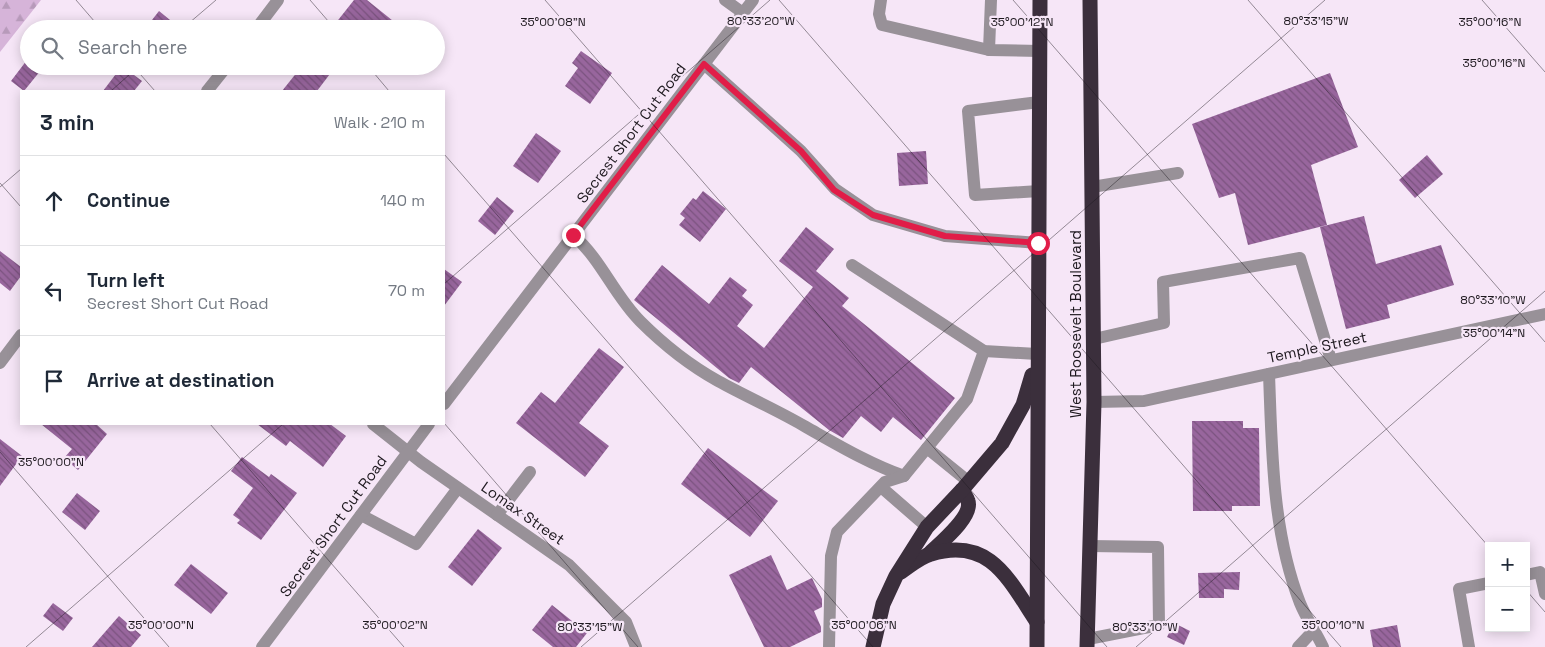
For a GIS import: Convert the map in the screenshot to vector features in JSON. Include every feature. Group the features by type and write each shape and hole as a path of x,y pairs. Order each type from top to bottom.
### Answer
{"highway":[{"path":"1037,647 1040,0"},
{"name":"West Roosevelt Boulevard","path":"1087,643 1094,402 1090,0"},
{"path":"873,647 883,604 896,576 926,527 966,486 1002,444 1023,405 1037,356"},
{"path":"896,576 929,554 959,524 968,512 969,502 966,486"},
{"path":"929,554 960,549 986,556 1006,577 1037,622"}],"street":[{"path":"263,20 278,0"},
{"path":"725,0 743,13"},
{"name":"Secrest Short Cut Road","path":"445,403 753,0"},
{"path":"881,0 879,14 882,25 988,50 1040,51"},
{"path":"988,50 990,0"},
{"path":"704,64 801,151 834,190 873,215 945,236 1038,243"},
{"path":"208,90 220,75"},
{"path":"1039,102 968,111 975,195 1039,191"},
{"path":"1092,187 1178,173"},
{"path":"573,235 589,249 618,294 640,321 671,348 716,380 806,427 840,448 874,465 904,476"},
{"path":"1094,339 1164,323 1163,282 1300,258 1331,360"},
{"path":"852,265 984,352 1037,356"},
{"name":"Temple Street","path":"1094,402 1144,401 1545,314"},
{"path":"0,363 20,336"},
{"path":"829,647 831,556 837,532 885,482 904,476 968,399 984,352"},
{"path":"1269,374 1273,468 1284,548 1300,604 1323,647"},
{"name":"Lomax Street","path":"374,425 408,452 569,566 626,622 636,647"},
{"name":"Secrest Short Cut Road","path":"262,647 428,425"},
{"path":"927,448 966,486"},
{"path":"497,515 530,472"},
{"path":"881,487 926,527"},
{"path":"361,515 416,544 458,488"},
{"path":"1087,643 1159,626 1158,547 1090,546"},
{"path":"1530,574 1540,572 1545,594"},
{"path":"1469,647 1459,589 1485,584"},
{"path":"1298,647 1314,630"}],"green space":[{"path":"0,0 41,0 25,20 20,20 20,27 0,52"}],"building":[{"path":"354,0 367,0 392,20 338,20"},
{"path":"159,11 170,20 152,20"},
{"path":"581,51 612,73 590,104 565,86 578,68 572,63"},
{"path":"20,69 20,75 37,75 25,90 11,81"},
{"path":"1330,73 1358,147 1311,165 1327,225 1248,245 1235,193 1219,198 1192,124"},
{"path":"115,75 134,75 142,81 135,90 104,90"},
{"path":"295,75 329,75 318,90 283,90"},
{"path":"536,133 561,151 538,183 513,166"},
{"path":"926,151 928,184 899,186 897,153"},
{"path":"1427,155 1443,174 1415,198 1399,180"},
{"path":"703,191 726,209 700,242 679,225 685,218 680,214 693,198 696,200"},
{"path":"497,197 514,211 495,235 478,221"},
{"path":"1364,216 1376,264 1441,245 1454,285 1387,305 1390,318 1346,329 1320,227"},
{"path":"806,227 834,249 816,271 849,298 842,306 955,398 921,440 893,417 881,432 861,416 843,438 829,430 751,367 739,383 729,378 634,300 662,265 709,304 730,277 747,290 742,296 753,305 737,326 764,348 813,287 779,261"},
{"path":"0,251 20,266 20,277 10,291 0,283"},
{"path":"445,270 462,282 445,305"},
{"path":"599,348 624,367 579,423 609,446 585,477 516,423 541,392 555,403"},
{"path":"1192,421 1243,421 1243,428 1259,428 1260,506 1232,506 1232,511 1193,511"},
{"path":"42,425 97,425 107,434 78,470 64,458 72,449"},
{"path":"258,425 331,425 346,436 323,467 290,441 286,446"},
{"path":"0,439 22,456 0,486"},
{"path":"708,448 778,501 750,537 681,484"},
{"path":"242,457 269,477 271,474 297,493 261,540 237,523 240,520 233,515 253,488 231,471"},
{"path":"77,493 100,511 85,530 62,512"},
{"path":"478,529 502,548 472,586 448,567"},
{"path":"771,555 787,590 812,578 822,599 822,607 814,611 821,627 821,632 790,647 764,647 729,575"},
{"path":"191,564 228,593 211,614 174,585"},
{"path":"1240,572 1239,590 1224,589 1224,598 1199,598 1198,573"},
{"path":"53,603 73,618 63,631 43,616"},
{"path":"552,605 587,633 576,647 553,647 532,630"},
{"path":"119,616 141,635 131,647 92,647"},
{"path":"1174,623 1190,631 1184,645 1167,637"},
{"path":"1397,625 1401,647 1373,647 1370,630"}],"route":[{"path":"573,235 704,64 801,151 834,190 873,215 945,236 1038,243"}]}
